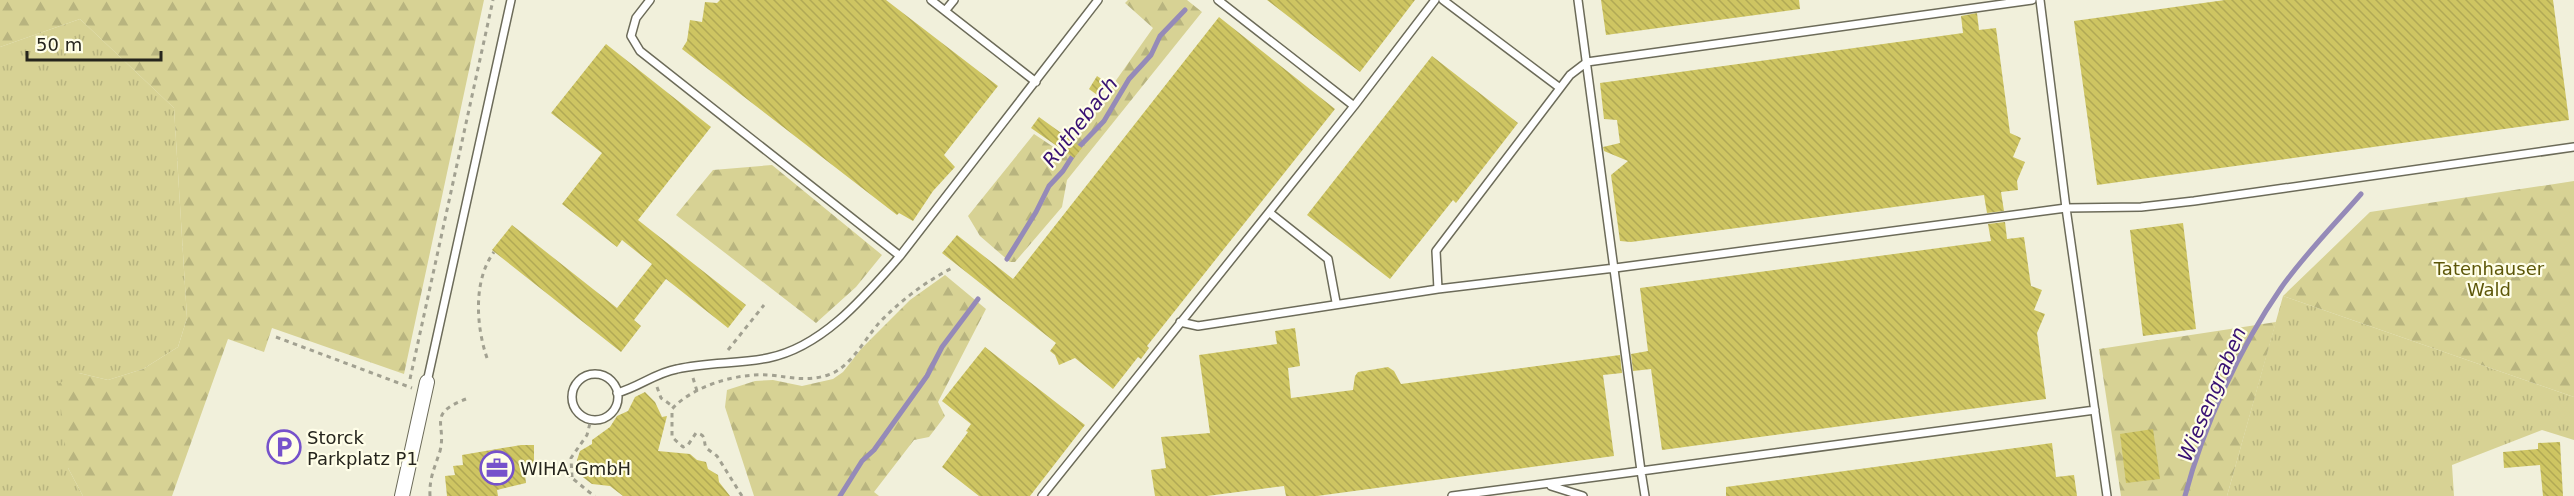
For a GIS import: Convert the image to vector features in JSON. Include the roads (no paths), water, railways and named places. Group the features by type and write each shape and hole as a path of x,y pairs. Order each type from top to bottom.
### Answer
{"street":[{"path":"402,496 426,387"}],"lane":[{"path":"426,387 511,0"},
{"path":"650,0 636,18 632,36 640,51 900,256"},
{"path":"931,0 1036,82"},
{"path":"945,11 954,0"},
{"path":"617,393 637,387 655,376 678,368 785,354 806,345 854,306 900,256 1098,0"},
{"path":"1218,0 1354,106"},
{"path":"1042,496 1270,213 1435,0"},
{"path":"1443,0 1560,88"},
{"path":"1578,0 1645,496"},
{"path":"1438,289 1436,251 1560,88 1578,67 1587,62 2032,0"},
{"path":"2040,0 2066,208 2107,496"},
{"path":"1180,322 1198,326 1336,302 1615,268 2066,208 2141,207 2194,201 2574,147"},
{"path":"1270,213 1328,259 1336,302"},
{"path":"590,374 605,376 615,386 617,393 615,408 610,414 603,418 591,419 581,415 573,402 572,395 577,381 590,374"},
{"path":"1452,496 2094,410"},
{"path":"1547,484 1582,496"}],"waterway":[{"name":"Ruthebach","path":"1007,259 1049,186 1063,171 1077,149 1104,121 1129,79 1151,55 1160,36 1185,10"},
{"name":"Wiesengraben","path":"2185,496 2212,415 2251,336 2290,276 2361,194"},
{"name":"Ruthebach","path":"840,496 862,461 874,450 927,376 942,347 978,299"}],"place":[{"name":"Storck Parkplatz P1","path":"284,447"},
{"name":"WIHA GmbH","path":"497,468"}],"park label":[{"name":"Tatenhauser Wald","path":"2489,278"}]}
